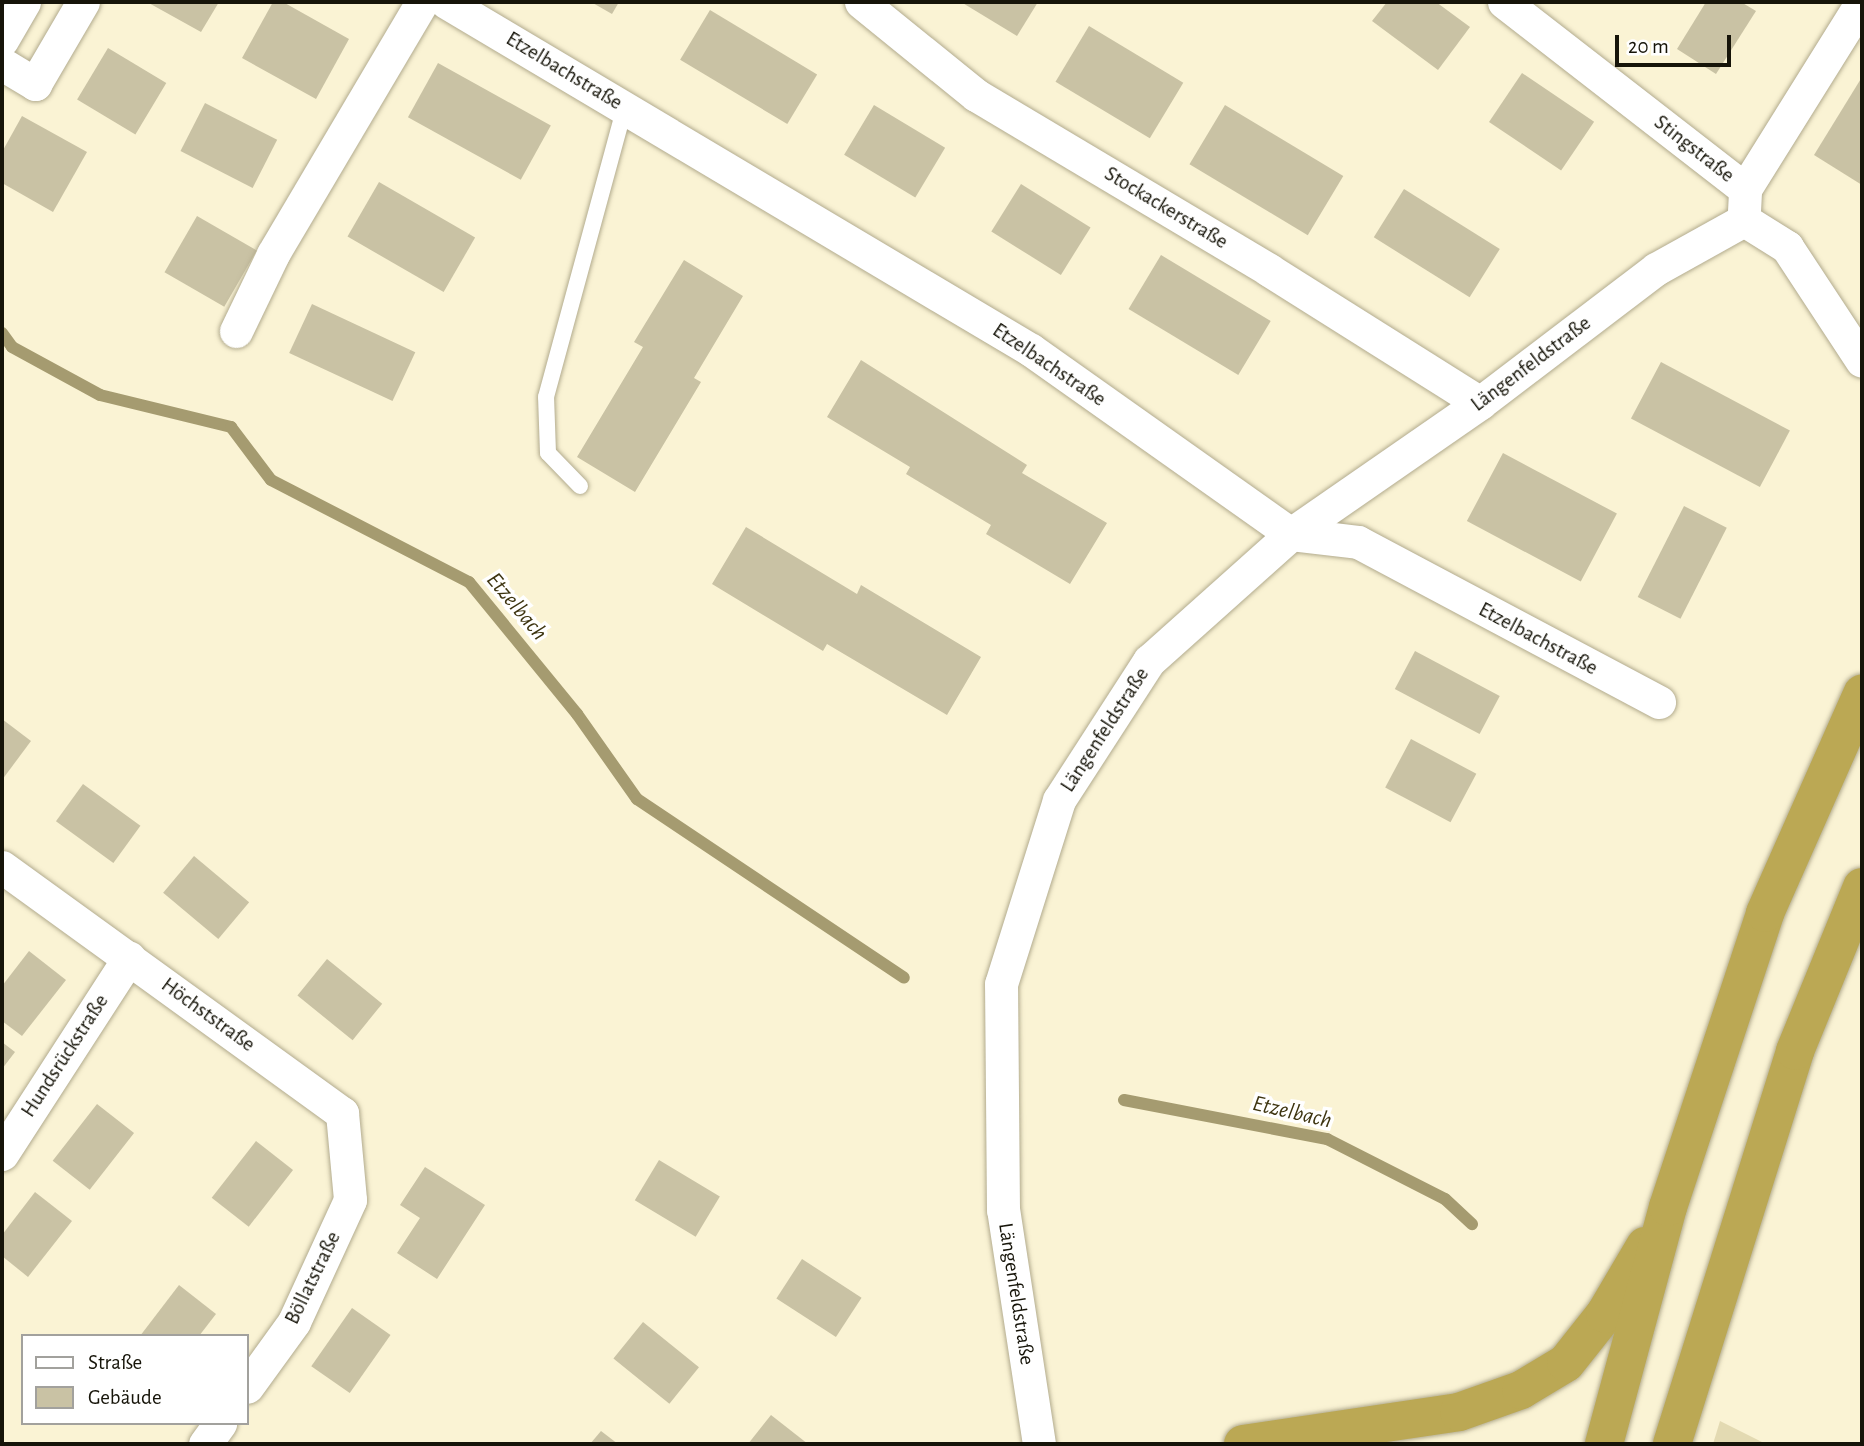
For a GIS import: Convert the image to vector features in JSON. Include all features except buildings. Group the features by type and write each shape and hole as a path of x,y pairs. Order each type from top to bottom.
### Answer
{"highway":[{"path":"1604,1444 1668,1207 1765,913 1862,694"},
{"path":"1672,1444 1795,1052 1862,887"},
{"path":"1243,1444 1459,1412 1521,1390 1566,1363 1605,1314 1668,1207"},
{"path":"1378,1426 1433,1444"}],"street":[{"path":"2,40 24,2"},
{"path":"2,64 35,84 83,2"},
{"path":"236,331 273,254 422,2"},
{"name":"Etzelbachstraße","path":"446,2 1031,350 1291,534 1357,542 1659,702"},
{"name":"Stockackerstraße","path":"861,2 976,96 1269,270 1480,403"},
{"name":"Stingstraße","path":"1504,2 1744,205 1787,247 1862,360"},
{"path":"1744,205 1862,2"},
{"name":"Längenfeldstraße","path":"1039,1444 1003,1210 1000,984 1066,789 1149,661 1291,534 1480,403 1744,205"},
{"name":"Höchststraße","path":"2,867 342,1114 350,1200"},
{"name":"Hundsrückstraße","path":"2,1154 129,958"},
{"name":"Böllatstraße","path":"248,1386 294,1322 350,1200"},
{"path":"205,1444 219,1425"}],"lane":[{"path":"580,486 548,453 545,397 625,107"}],"shaded area":[{"path":"1720,1421 1766,1444 1713,1444"}],"waterway":[{"name":"Etzelbach","path":"2,333 12,347 100,395 231,427 271,480 469,582 577,714 637,799 904,978"},
{"name":"Etzelbach","path":"1124,1100 1327,1139 1445,1199 1472,1224"}]}
